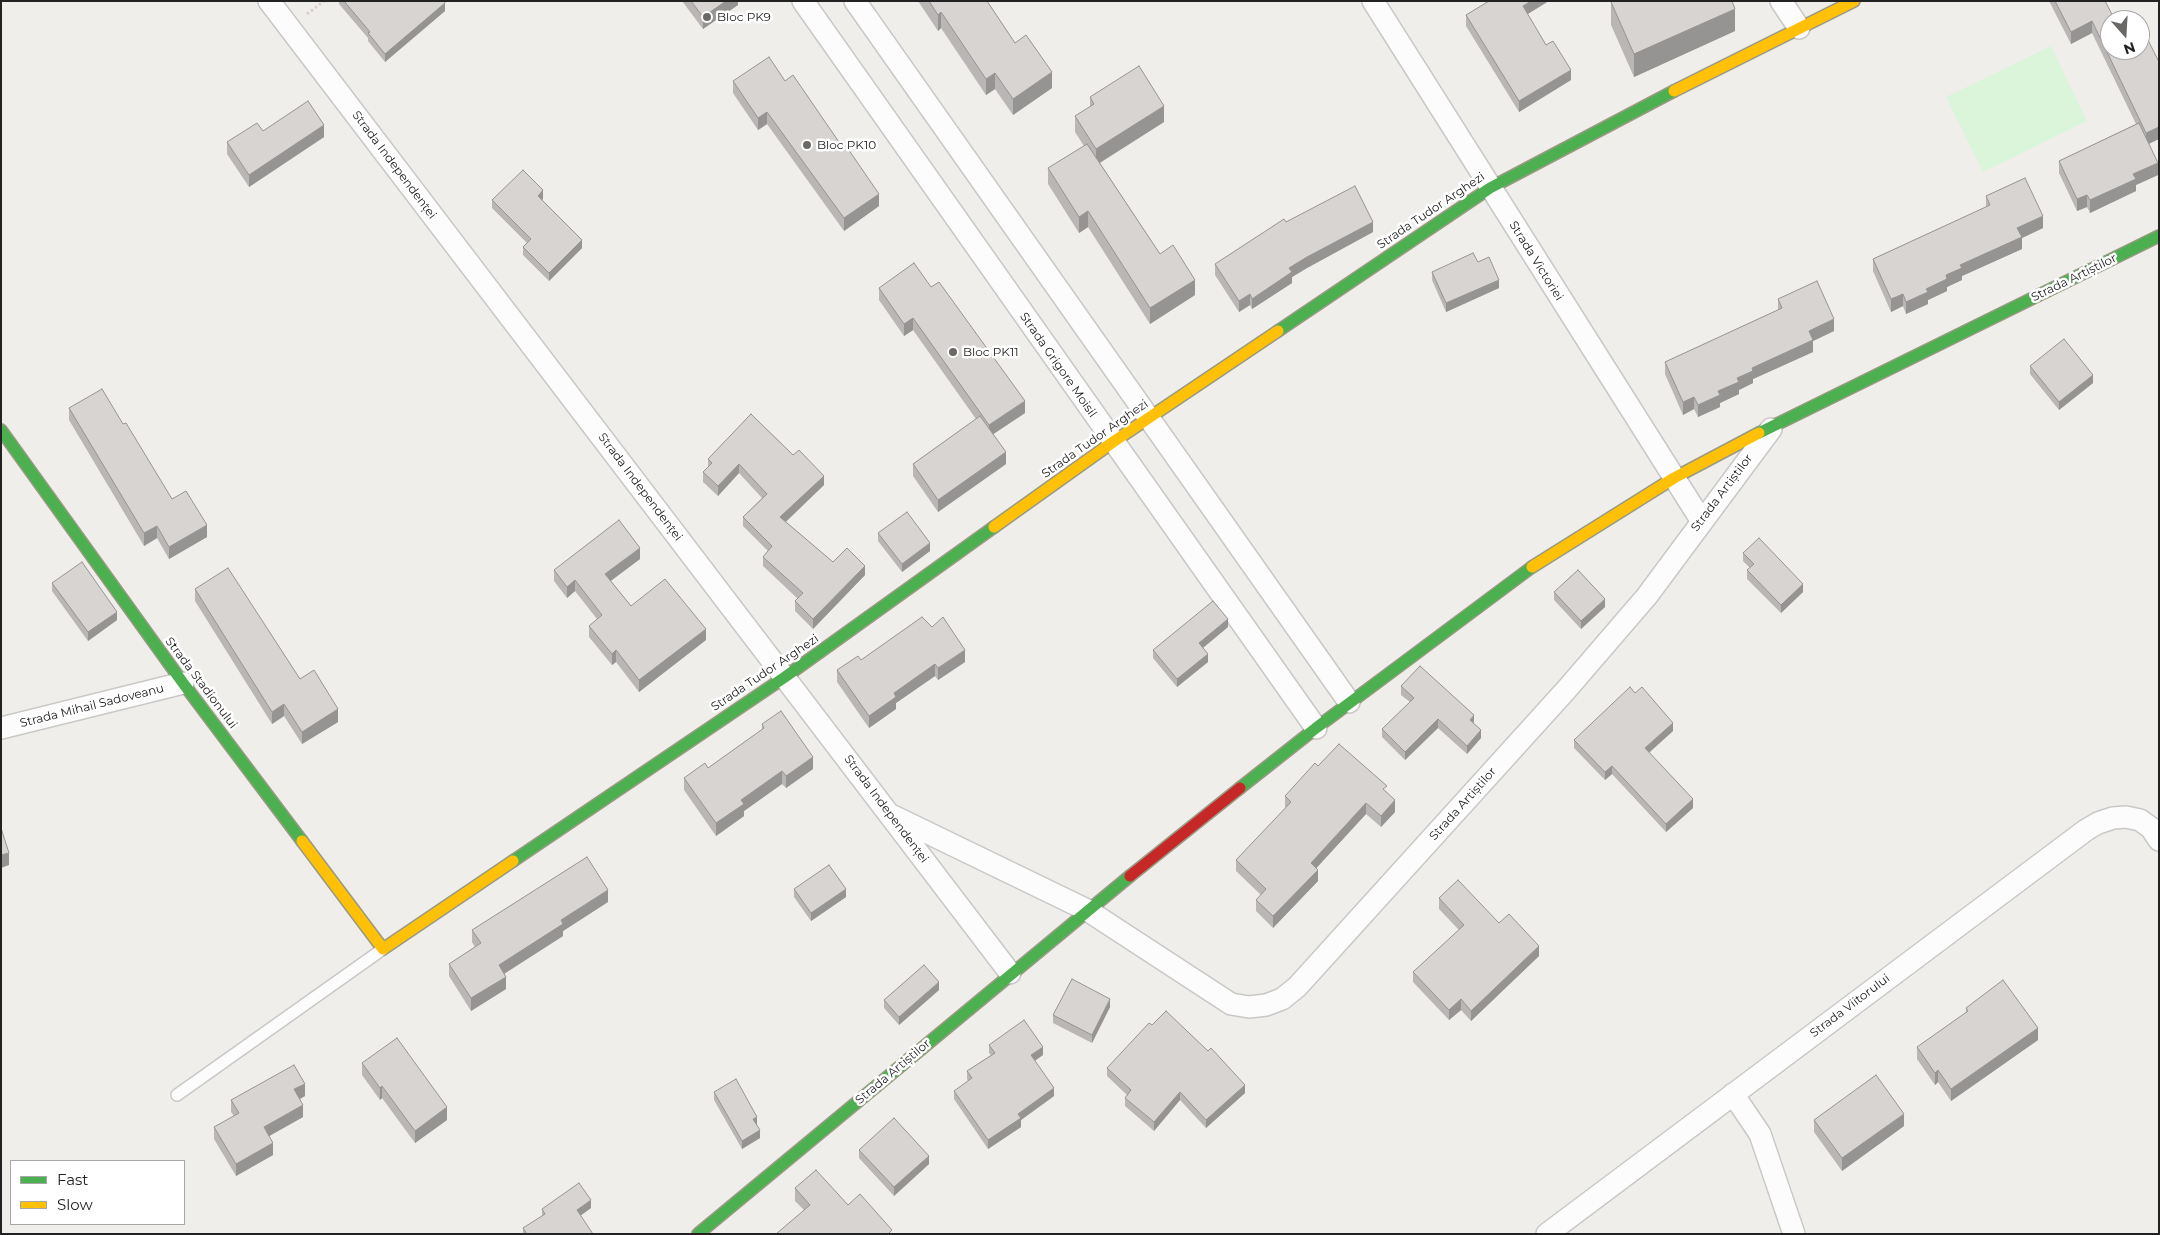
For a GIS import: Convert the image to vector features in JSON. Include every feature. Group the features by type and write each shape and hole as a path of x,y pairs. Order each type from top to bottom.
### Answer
{"street":[{"name":"Strada Independenței","path":"269,1 1010,973"},
{"name":"Strada Grigore Moisil","path":"803,1 1316,728"},
{"path":"855,1 1349,702"},
{"name":"Strada Victoriei","path":"1373,1 1701,520"},
{"path":"1782,1 1799,28"},
{"name":"Strada Tudor Arghezi","path":"383,949 786,677 1149,417 1490,188 1854,1"},
{"name":"Strada Artiștilor","path":"698,1234 1087,910 1349,702 1547,556 1674,478 1774,424 2159,236"},
{"name":"Strada Artiștilor","path":"1087,910 1231,1004 1249,1007 1266,1005 1282,999 1297,986 1567,689 1647,596 1701,520 1774,424"},
{"name":"Strada Stadionului","path":"1,430 183,683 383,949"},
{"name":"Strada Mihail Sadoveanu","path":"1,728 183,683"},
{"path":"890,815 1087,910"},
{"name":"Strada Viitorului","path":"1547,1234 2098,823 2126,816 2140,820 2151,828 2159,840"},
{"path":"1733,1094 1760,1134 1794,1234"}],"lane":[{"path":"177,1095 383,949"}],"green space":[{"path":"2051,46 2087,121 1983,172 1946,97"}],"building":[{"path":"344,1 444,1 445,3 385,54 368,33 370,32"},
{"path":"691,1 726,1 703,17"},
{"path":"929,1 987,1 1015,43 1026,35 1052,72 1013,99 995,73 986,79 941,12 938,15"},
{"path":"1489,1 1531,1 1523,6 1546,45 1553,41 1571,70 1519,101 1466,15"},
{"path":"1732,1 1735,9 1634,54 1611,2"},
{"path":"2055,1 2105,1 2110,10 2100,10 2100,38 2092,21 2071,32"},
{"path":"2150,44 2159,60 2159,127 2146,133 2111,60 2150,60"},
{"name":"Bloc PK10","path":"769,57 785,81 793,75 841,145 844,143 879,194 844,218 767,112 758,118 733,81"},
{"path":"1139,66 1164,106 1096,149 1075,116 1094,104 1090,97"},
{"path":"308,101 324,125 249,175 227,142 257,123 263,131"},
{"path":"2139,123 2158,163 2133,174 2136,179 2090,200 2087,195 2077,199 2059,161"},
{"path":"1087,144 1160,254 1173,245 1195,280 1150,308 1088,211 1079,217 1048,168"},
{"path":"523,170 543,190 538,196 582,240 549,273 523,247 531,239 492,200"},
{"path":"2025,178 2043,216 2017,228 2022,237 1960,265 1962,268 1946,275 1947,279 1926,289 1928,292 1906,302 1903,294 1891,299 1873,259 1990,205 1986,196"},
{"path":"1355,186 1373,222 1289,268 1292,272 1252,299 1250,294 1239,301 1215,264 1284,219 1286,222"},
{"path":"1473,253 1478,262 1489,257 1499,280 1446,303 1432,272"},
{"name":"Bloc PK11","path":"914,263 931,287 939,282 1025,401 989,425 913,318 904,324 879,288"},
{"path":"1817,281 1834,319 1809,331 1813,340 1752,368 1753,371 1737,378 1739,382 1718,391 1720,395 1698,405 1694,397 1683,402 1665,362 1782,308 1778,299"},
{"path":"2064,339 2093,375 2059,402 2030,366"},
{"path":"102,389 123,424 126,423 172,499 186,491 207,525 169,547 157,526 144,533 69,408"},
{"path":"751,414 793,455 799,450 824,476 780,517 833,562 847,548 865,566 813,619 795,601 803,593 763,557 772,546 743,517 767,494 739,464 718,486 703,472 712,463 708,459"},
{"path":"980,416 1006,452 938,500 913,464"},
{"path":"907,512 930,543 902,564 878,533"},
{"path":"619,520 640,548 605,574 631,606 665,579 706,629 639,680 616,650 612,654 589,626 602,615 575,580 567,587 554,570"},
{"path":"1759,538 1803,584 1781,605 1747,570 1754,564 1743,553"},
{"path":"82,562 117,612 88,632 52,583"},
{"path":"228,568 300,679 314,670 338,709 302,732 284,704 272,712 195,589"},
{"path":"1578,570 1605,599 1581,621 1554,592"},
{"path":"1213,601 1228,619 1199,643 1208,654 1177,679 1153,650"},
{"path":"922,617 932,627 943,617 965,650 938,668 935,664 894,693 896,697 869,716 837,670 858,656 861,660"},
{"path":"1420,666 1474,715 1470,720 1481,730 1467,746 1438,719 1405,752 1382,729 1414,698 1401,686"},
{"path":"1630,687 1635,693 1642,687 1673,723 1645,748 1693,799 1666,824 1612,766 1605,772 1574,740"},
{"path":"781,711 813,757 786,776 782,771 741,800 744,804 716,823 684,778 705,763 708,768 764,728 762,724"},
{"path":"1339,744 1387,786 1383,789 1395,800 1381,816 1366,803 1311,863 1318,870 1273,916 1256,900 1266,889 1236,860 1291,802 1285,796 1315,763 1318,766"},
{"path":"1,828 9,853 1,855"},
{"path":"587,857 608,890 561,920 563,924 499,965 506,977 471,998 449,964 481,943 472,930"},
{"path":"829,865 846,889 811,913 794,889"},
{"path":"1458,880 1499,923 1509,914 1539,946 1471,1011 1461,999 1449,1010 1413,972 1464,925 1439,898"},
{"path":"924,965 939,982 899,1017 884,1000"},
{"path":"1072,979 1110,999 1092,1035 1053,1015"},
{"path":"2003,980 2038,1028 1951,1089 1938,1070 1935,1073 1917,1047 1968,1011 1966,1008"},
{"path":"1166,1011 1208,1051 1211,1048 1245,1085 1206,1120 1180,1092 1154,1122 1125,1098 1131,1090 1107,1068 1149,1023 1152,1025"},
{"path":"1024,1020 1043,1047 1031,1055 1054,1088 1018,1114 1021,1118 988,1140 954,1091 972,1078 967,1071 995,1053 989,1045"},
{"path":"397,1038 447,1107 415,1131 382,1086 380,1088 362,1063"},
{"path":"294,1065 305,1084 294,1089 303,1105 264,1127 273,1143 236,1164 214,1127 239,1113 231,1100"},
{"path":"1876,1075 1904,1114 1842,1158 1814,1120"},
{"path":"736,1079 757,1117 753,1119 760,1130 742,1141 714,1092"},
{"path":"894,1118 929,1156 894,1187 859,1150"},
{"path":"816,1170 848,1205 860,1194 892,1230 888,1234 776,1234 810,1205 795,1188"},
{"path":"579,1183 591,1200 577,1210 593,1234 527,1234 523,1228 545,1214 542,1209"}],"traffic: fast":[{"path":"1278,331 1490,188 1674,91"},
{"path":"1759,433 2159,236"},
{"path":"1,430 183,683 302,841"},
{"path":"513,861 785,677 994,527"},
{"path":"1240,788 1316,728 1532,567"},
{"path":"698,1234 1130,876"}],"traffic: slow":[{"path":"1674,91 1854,1"},
{"path":"994,527 1113,442 1278,331"},
{"path":"1532,567 1674,478 1759,433"},
{"path":"302,841 383,949 513,861"}],"traffic: jam":[{"path":"1130,876 1240,788"}],"place":[{"name":"Bloc PK9","path":"707,17"},
{"name":"Bloc PK10","path":"807,145"},
{"name":"Bloc PK11","path":"953,352"}]}
